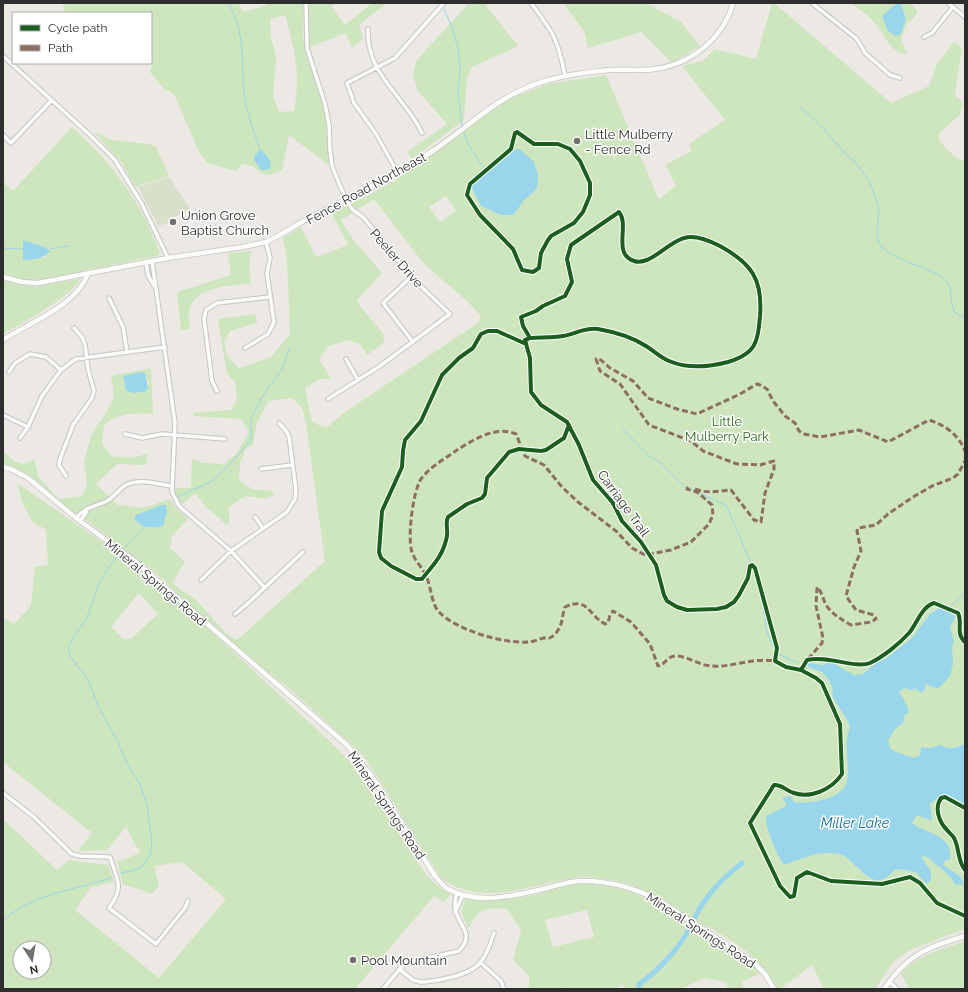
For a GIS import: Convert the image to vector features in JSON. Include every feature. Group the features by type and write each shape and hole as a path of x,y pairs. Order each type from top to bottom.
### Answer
{"street":[{"name":"Peeler Drive","path":"306,3 307,48 325,104 329,124 332,166 346,200 353,210 364,218 411,277 450,314 413,342"},
{"path":"398,173 376,134 358,110 347,85 350,80 395,58 444,3"},
{"path":"531,3 557,40 565,76"},
{"name":"Fence Road Northeast","path":"3,277 22,282 38,283 168,258 243,247 266,242 398,173 429,153 509,95 528,87 565,76 609,70 653,69 683,61 696,54 716,36 726,21 733,3"},
{"path":"812,3 857,39 865,53 890,75 900,78"},
{"path":"948,3 965,17"},
{"path":"924,37 932,33 953,7"},
{"path":"368,29 368,47 377,68 386,84 415,120 422,132"},
{"path":"3,56 115,160 142,204 168,258"},
{"path":"3,135 11,143 51,101"},
{"path":"245,348 268,334 274,322 267,274 270,258 266,242"},
{"path":"152,261 175,422 171,486 174,498 179,506 231,551 264,588"},
{"path":"146,263 148,275 155,289"},
{"path":"3,340 43,317 68,300 81,287 88,274"},
{"path":"328,399 413,342 383,303 411,277"},
{"path":"217,390 212,381 204,319 206,310 218,303 270,297"},
{"path":"109,298 123,327 127,352"},
{"path":"66,476 59,465 60,459 73,425 92,398 94,391 88,369 86,344 74,328"},
{"path":"20,438 28,427 42,396 61,370 76,359 165,347"},
{"path":"9,372 15,362 30,354 46,357 61,370"},
{"path":"346,360 358,380"},
{"path":"3,415 28,427"},
{"path":"202,580 231,551 287,512 295,499 296,490 288,436 286,431 279,423"},
{"path":"125,434 142,438 162,434 225,439"},
{"path":"260,469 292,465"},
{"name":"Mineral Springs Road","path":"3,467 16,471 28,478 78,520 136,562 347,746 373,778 435,876 447,888 463,895 487,897 508,896 580,881 599,882 630,888 663,903 753,962 765,974 774,989"},
{"path":"78,520 82,510 111,499 127,484 135,482 171,486"},
{"path":"255,517 263,528"},
{"path":"234,614 303,552"},
{"path":"3,793 34,817 72,854 79,856 110,857 119,889 118,896 108,908 156,944 185,908 188,901"},
{"path":"383,989 399,968 405,963 460,951 465,945 467,939 466,932 455,912 454,905 457,893"},
{"path":"455,912 463,895"},
{"path":"399,968 413,980 426,982 470,972 481,963 486,956 494,932"},
{"path":"891,989 885,988 889,981 899,969 915,955 928,948 965,936"},
{"path":"481,963 500,981 504,989"},
{"path":"889,981 897,989"}],"green space":[{"path":"62,3 239,3 243,12 266,6 266,3 303,3 303,36 306,54 323,104 326,122 329,165 289,135 282,170 274,173 268,175 263,174 253,167 242,164 236,171 207,163 199,152 174,94 164,89 150,72 152,64 152,12 66,12","holes":["285,15 294,52 297,74 294,111 279,112 273,96 276,57 271,37 270,19"]},
{"path":"309,3 337,3 332,7 345,25 372,3 387,3 359,25 363,39 352,48 346,33 310,47 315,62 312,63 306,38 309,31"},
{"path":"469,3 484,3 518,46 472,67 467,77 464,120 412,159 407,152 447,124 418,91 413,75 416,61"},
{"path":"563,3 646,3 681,22 700,46 672,63 641,32 588,48 584,31"},
{"name":"Little Mulberry Park","path":"772,3 774,3 891,103 929,86 936,66 954,41 962,48 955,95 963,102 960,115 939,133 939,141 954,156 965,162 965,929 912,949 894,961 875,989 824,989 812,965 780,989 777,989 763,968 746,951 725,937 651,894 629,884 617,881 579,877 493,893 461,889 445,881 436,871 364,756 291,690 233,645 154,572 77,513 72,513 31,477 22,471 3,464 3,451 15,462 24,464 34,459 39,478 59,499 82,496 87,484 84,462 91,435 105,415 114,397 111,376 151,368 153,414 127,415 109,421 104,425 102,443 111,456 131,458 147,454 146,465 117,464 96,484 118,505 144,508 170,499 175,507 188,519 172,536 170,548 185,562 173,582 178,588 197,601 226,632 237,640 325,561 306,423 302,408 292,398 268,401 256,425 253,445 246,448 240,463 239,480 252,489 272,491 274,495 266,499 245,496 229,507 229,523 227,525 207,508 195,493 182,505 176,497 174,488 191,488 192,459 203,463 224,464 237,453 249,432 241,419 193,416 193,413 231,410 237,398 235,382 227,374 218,319 256,314 257,323 230,331 224,341 227,356 239,368 271,357 290,334 287,258 283,238 301,227 316,257 348,245 331,212 365,197 396,180 506,100 548,84 606,75 659,200 676,185 665,165 692,151 689,144 725,120 682,66 703,61 715,49 756,59","holes":["446,196 456,211 440,222 429,207","374,199 424,264 467,301 481,316 478,323 345,412 326,428 312,422 305,388 320,379 331,379 319,359 328,346 348,340 360,344 367,355 384,342 383,333 359,305 357,300 382,273 354,241 341,220","145,373 149,383 145,392 131,393 126,390 123,376"]},
{"path":"851,3 899,3 882,16 906,19 901,3 911,4 917,10 917,14 906,25 901,39 907,55 895,50 871,18"},
{"path":"72,127 100,155 124,184 144,216 160,253 158,256 43,280 24,280 3,273 3,182 13,191","holes":["23,240 50,249 45,257 23,259"]},
{"path":"94,132 112,140 149,144 156,147 169,176 135,187 122,163"},
{"path":"169,177 190,209 168,221 168,223 158,226 138,187"},
{"path":"251,251 249,266 251,283 213,289 196,298 191,305 189,316 190,329 181,330 177,292 231,275 228,253"},
{"path":"79,279 77,285 59,300 3,334 3,280 34,287"},
{"path":"17,483 108,546 176,599 325,737 354,766 427,876 444,890 451,894 471,899 506,900 543,893 576,884 595,884 613,887 647,899 679,916 737,952 762,973 741,982 744,989 729,989 725,982 704,978 681,989 627,989 622,984 616,989 569,989 567,987 565,989 529,989 529,976 513,960 521,930 507,909 484,910 476,916 469,929 462,915 463,904 466,900 450,895 444,902 434,896 355,989 3,989 4,820 57,870 69,860 108,865 114,882 91,887 75,910 159,978 226,899 182,862 154,866 159,885 152,894 123,884 117,862 140,853 126,827 107,850 78,851 92,833 3,762 3,617 14,624 31,606 35,567 48,565 46,530 32,521 22,502","holes":["139,593 158,614 131,639 123,639 111,627","587,910 594,937 553,947 545,920"]},
{"path":"965,941 965,989 909,989 901,974 907,967 930,953"}],"water":[{"path":"901,3 906,19 901,34 896,36 888,31 882,16 896,4"},
{"path":"516,149 520,149 534,162 538,175 538,183 536,190 524,200 515,213 512,215 501,215 481,206 471,186"},
{"path":"260,150 265,153 268,158 271,164 270,169 261,170 254,160 254,156"},
{"path":"23,240 47,248 50,251 45,256 23,260"},
{"path":"141,372 145,373 148,388 145,392 132,393 126,390 123,376"},
{"path":"162,505 166,505 167,512 163,526 143,526 134,518 136,515"},
{"name":"Miller Lake","path":"942,607 949,610 955,617 950,627 954,641 952,647 953,664 950,676 939,688 932,687 926,683 925,689 922,693 914,688 912,691 905,688 899,692 907,706 909,713 905,714 903,723 895,729 888,740 890,748 894,751 913,758 920,755 921,747 929,748 941,745 950,748 965,744 965,805 949,795 941,795 930,804 932,821 917,815 912,823 937,836 947,844 950,851 950,859 945,861 943,865 961,877 963,884 955,885 952,879 940,867 924,856 922,857 931,875 931,880 926,884 917,873 902,869 894,870 886,878 879,880 872,879 846,857 832,853 804,857 784,865 778,856 772,841 767,826 766,816 786,806 783,798 790,796 794,802 804,803 834,796 846,785 848,778 847,741 850,728 849,723 833,698 832,686 826,676 822,672 808,667 808,663 823,665 831,662 854,675 863,674 878,661 884,660 912,638 930,614"}],"waterway":[{"path":"228,3 238,26 242,50 245,100 260,150"},
{"path":"444,9 452,27 458,49 460,69 458,94 462,126"},
{"path":"800,107 816,121 842,151 857,164 868,180 875,195 879,210 877,235 880,244 887,251 939,276 946,281 950,288 954,312 965,318"},
{"path":"464,133 475,156 484,168"},
{"path":"50,249 68,246"},
{"path":"3,248 23,249"},
{"path":"178,497 214,480 251,440 251,419 262,397 282,369 290,347"},
{"path":"622,428 649,456 661,463 684,486 726,505 752,565 761,595 767,632 773,647 780,655 799,663"},
{"path":"123,549 145,526"},
{"path":"121,556 117,557 100,581 86,620 73,637 68,648 70,656 88,680 99,708 118,742 128,765 140,784 147,805 152,843 150,855 143,866 135,870 121,873"},
{"path":"951,607 965,592"},
{"path":"693,921 702,904 714,889 727,875 742,863"},
{"path":"3,920 29,903 55,893 111,878"},
{"path":"961,883 965,887"},
{"path":"639,989 639,984 661,966 675,950 690,926"}],"marked path":[{"path":"695,489 708,492 731,490 754,520 761,522 765,493 774,469 774,461 760,465 737,464 703,451 691,441 649,425 620,384 600,371 596,359 601,360 610,368 633,381 648,398 677,409 697,414 740,394 757,384 767,389 773,401 785,416 795,423 799,431 804,434 820,437 859,430 888,442 929,420 951,431 959,440 965,451"},
{"path":"688,487 687,489 697,492 712,505 713,515 709,524 691,542 671,550 645,555 632,548 616,531 578,502 562,487 544,465 525,456 516,434 500,431 468,443 432,467 421,479 413,504 410,536 412,552 426,575 435,605 439,612 447,619 458,625 482,635 507,641 519,642 530,642 550,638 559,629 565,607 573,604 579,604 587,608 605,624 608,623 610,615 613,611 631,622 650,644 658,666 673,656 685,657 711,666 726,666 759,660 775,661"},
{"path":"808,659 822,643 823,638 816,606 817,587 831,612 851,625 871,622 876,619 874,615 856,610 846,596 854,567 861,551 857,531 858,528 876,525 888,514 913,497 932,486 953,478 958,474 965,461"}],"cycle path":[{"path":"517,132 534,144 558,144 570,149 580,161 590,183 590,195 583,212 574,223 551,236 541,253 539,268 533,272 522,270 513,249 480,215 467,195 470,184 511,149 515,133 517,132"},
{"path":"619,212 623,224 622,246 627,257 634,261 641,262 648,260 683,238 695,237 710,241 731,252 747,266 757,282 760,303 758,333 753,347 747,353 728,362 706,366 691,366 676,364 669,361 629,337 598,329 584,330 559,337 530,338 523,326 521,317 565,296 572,282 567,259 571,245 619,212"},
{"path":"526,344 497,331 488,331 481,334 473,348 459,358 442,375 421,421 405,440 402,467 382,511 379,552 381,558 391,566 416,579 422,579 438,559 443,549 447,536 448,517 467,504 482,498 485,494 487,478 509,452 519,449 546,450 564,438 569,425"},
{"name":"Carriage Trail","path":"528,339 525,340 530,358 531,392 541,405 567,422 579,445 593,480 613,503 622,521 641,542 656,565 667,601 677,607 687,610 717,609 726,607 734,602 739,595 748,578 750,566 752,565 755,568 777,648 775,661 786,667 801,670"},
{"path":"965,642 960,635 960,620 958,613 934,603 926,608 909,633 901,641 885,654 870,663 857,664 823,659 807,660 801,670 822,683 840,724 842,774 833,784 814,794 801,795 774,785 750,823 780,886 790,897 794,896 797,878 807,872 831,881 882,884 910,877 920,883 937,903 965,916"},
{"path":"965,808 945,797 941,798 938,806 938,815 944,827 953,836 961,863 965,870"}],"place":[{"name":"Little Mulberry - Fence Rd","path":"577,141"},
{"name":"Union Grove Baptist Church","path":"173,222"},
{"name":"Pool Mountain","path":"353,960"}]}
